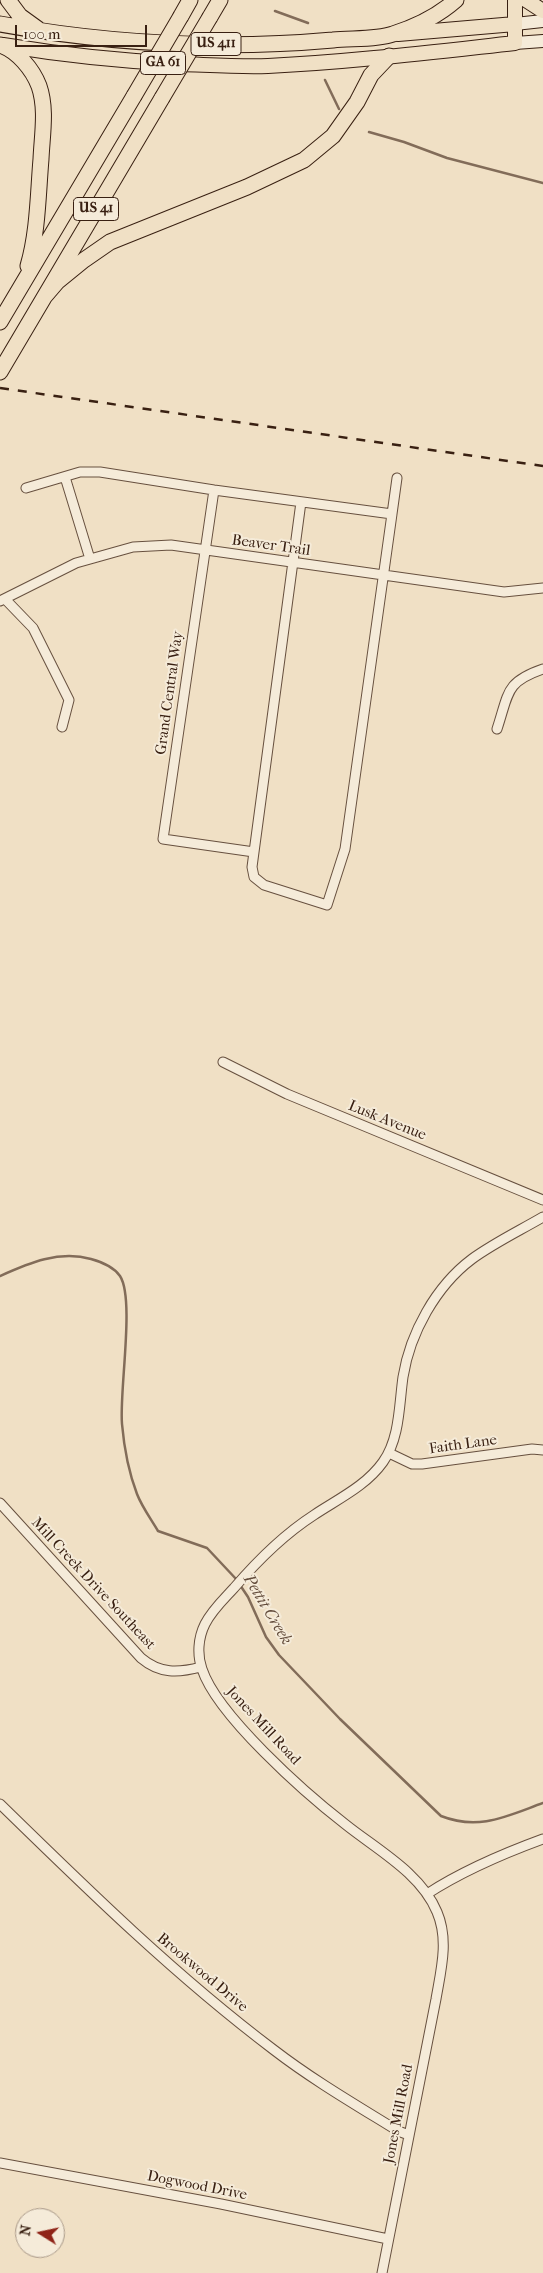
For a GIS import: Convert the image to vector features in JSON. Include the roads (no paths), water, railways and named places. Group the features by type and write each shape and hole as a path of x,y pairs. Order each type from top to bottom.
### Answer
{"highway":[{"path":"8,0 20,16 42,32"},
{"name":"US 41","path":"0,322 190,0"},
{"name":"US 41","path":"0,372 220,0"},
{"name":"US 411","path":"0,24 42,32 118,41 222,44 287,43 392,35 434,15 456,0"},
{"path":"1,42 18,48"},
{"path":"1,42 18,56 31,72 39,86 43,104 37,212 29,261 22,284"},
{"path":"45,296 57,282 110,242 247,187 304,160 333,136 357,102 371,75 389,56"}],"main road":[{"path":"515,0 515,44"},
{"path":"526,0 543,11"},
{"path":"392,35 543,21"},
{"name":"GA 61","path":"18,48 111,60 267,66 543,41"}],"street":[{"path":"26,488 80,472 100,472 214,490 392,514"},
{"path":"64,476 90,559"},
{"path":"301,502 252,866 254,877 264,885 327,904 345,849 397,478"},
{"name":"Grand Central Way","path":"214,490 163,840 254,852"},
{"name":"Beaver Trail","path":"62,727 69,700 33,628 3,600 76,563 133,547 171,545 504,592 543,588"},
{"path":"496,729 513,685 522,676 543,669"},
{"name":"Lusk Avenue","path":"223,1062 287,1094 543,1200"},
{"name":"Jones Mill Road","path":"382,2273 436,1998 443,1953 441,1922 437,1910 427,1894 406,1871 310,1794 256,1743 216,1697 201,1668 199,1653 201,1636 208,1619 220,1603 250,1569 284,1536 367,1480 378,1469 389,1453 395,1435 408,1357 418,1330 432,1304 448,1282 469,1261 543,1217"},
{"name":"Faith Lane","path":"389,1453 412,1464 422,1464 532,1449 543,1450"},
{"name":"Mill Creek Drive Southeast","path":"0,1503 146,1662 159,1669 175,1672 201,1668"},
{"name":"Brookwood Drive","path":"0,1804 129,1930 275,2051 392,2128 409,2134"},
{"path":"427,1894 454,1877 490,1859 543,1839"},
{"name":"Dogwood Drive","path":"0,2163 221,2204 388,2239"}],"waterway":[{"path":"275,11 308,23"},
{"path":"325,80 339,109"},
{"path":"369,132 404,142 447,158 543,183"},
{"name":"Pettit Creek","path":"0,1276 44,1259 67,1256 99,1262 111,1267 120,1276 126,1304 122,1424 127,1460 137,1494 158,1531 207,1548 237,1580"},
{"name":"Pettit Creek","path":"240,1585 248,1597 266,1637 279,1655 340,1719 441,1816 455,1820 480,1822 505,1817 543,1803"}],"railway":[{"path":"0,388 543,466"}]}
